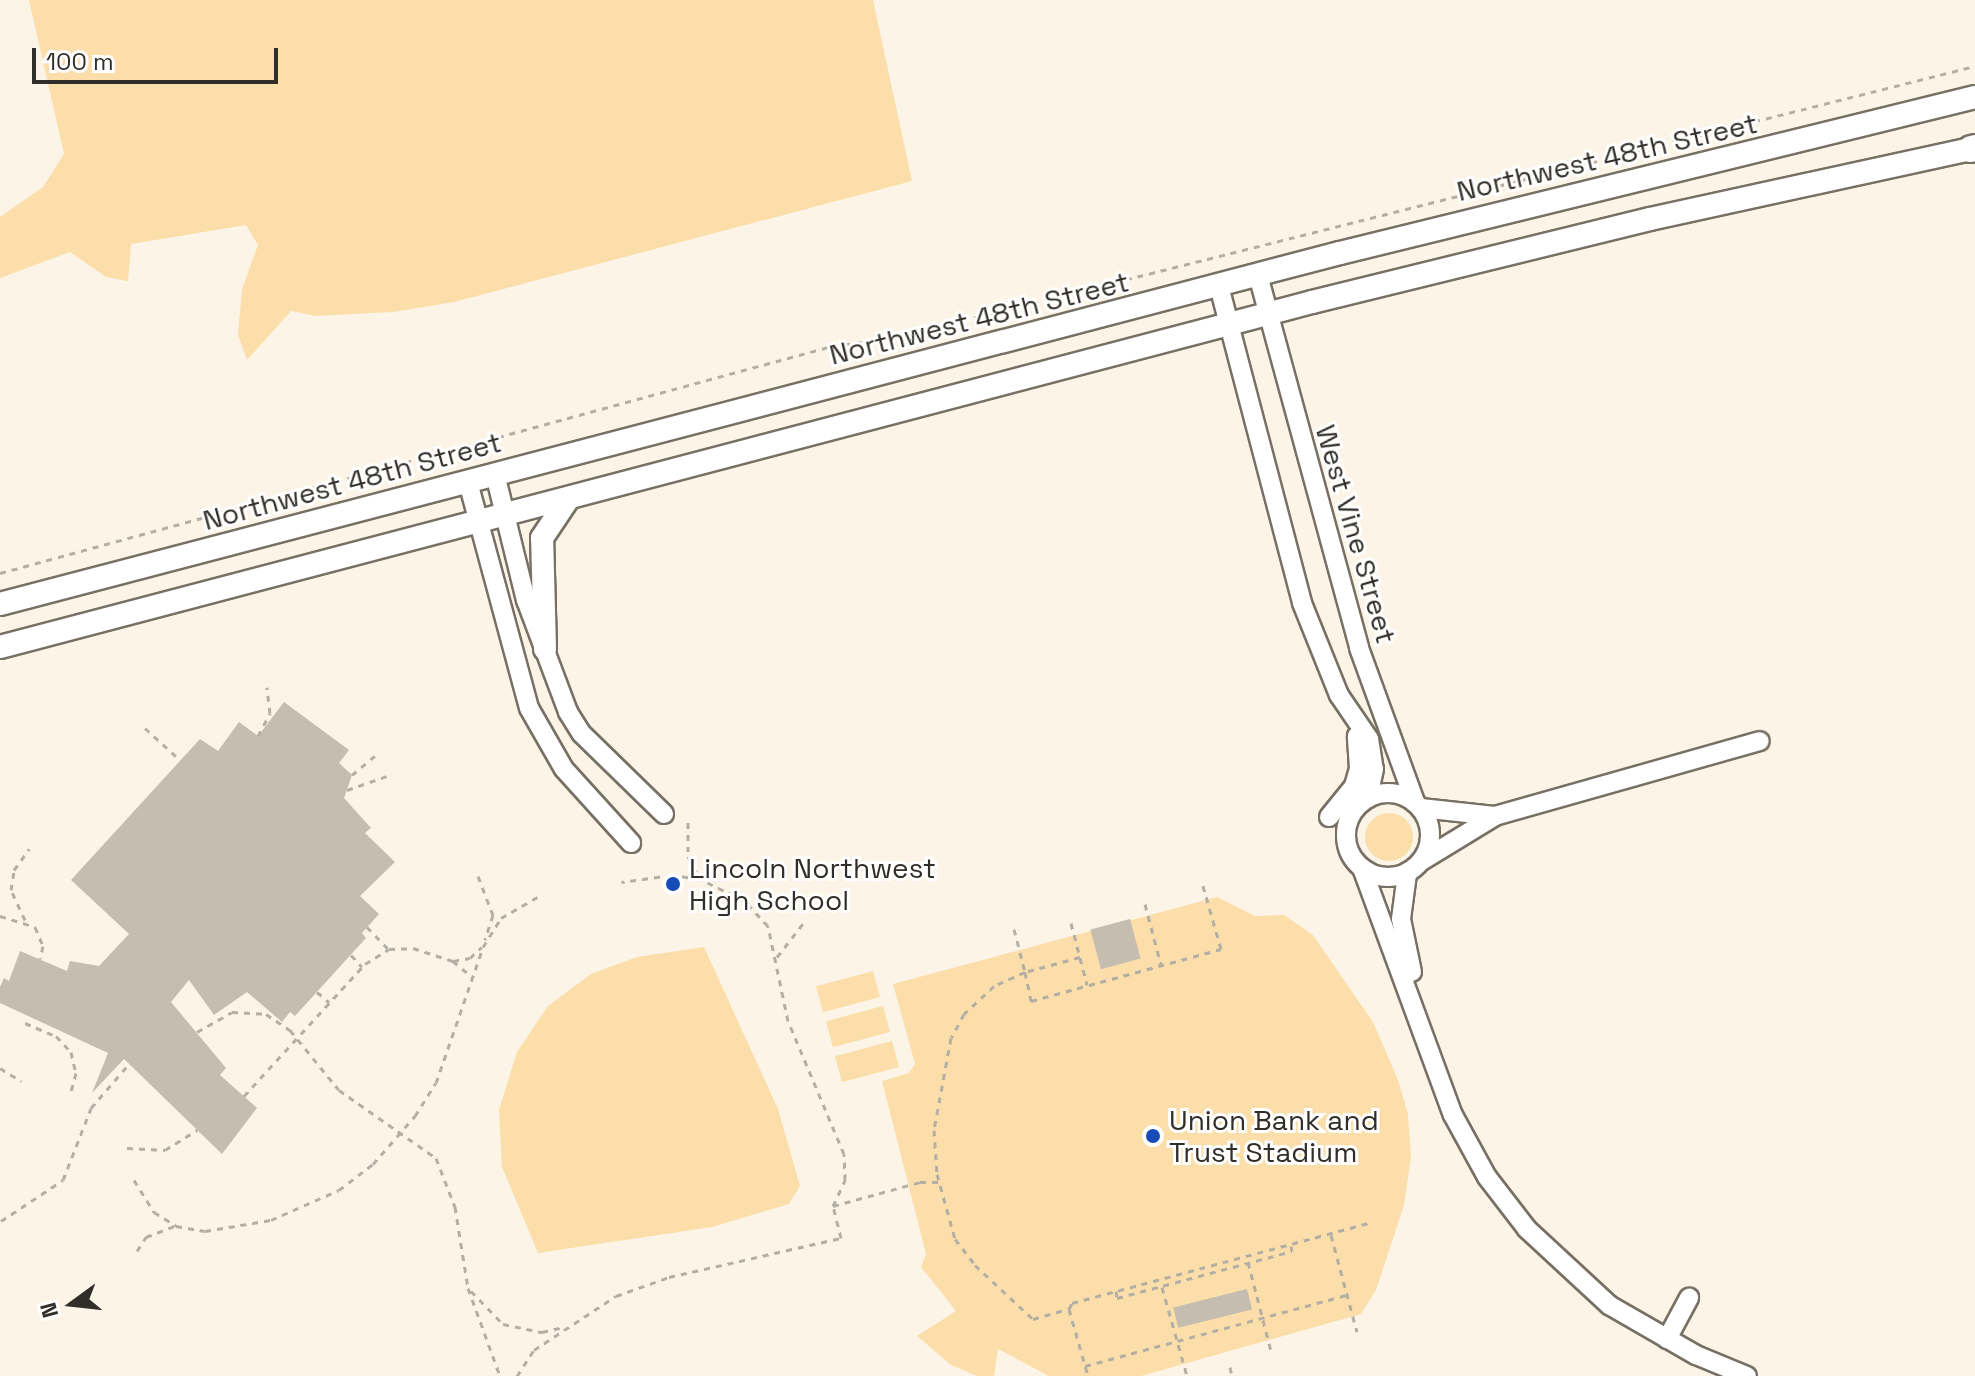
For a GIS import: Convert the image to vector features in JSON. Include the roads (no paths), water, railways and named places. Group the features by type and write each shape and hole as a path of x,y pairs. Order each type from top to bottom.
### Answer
{"main road":[{"name":"Northwest 48th Street","path":"0,604 1258,275 1975,97"},
{"path":"0,647 1268,315 1650,219 1974,148"},
{"path":"545,649 542,538 568,499"}],"street":[{"name":"West Vine Street","path":"1258,275 1359,648 1418,805"},
{"path":"1219,286 1302,603 1351,714 1369,739 1372,756 1368,798"},
{"path":"495,474 504,515 555,683 581,733 664,814"},
{"path":"468,482 520,685 539,729 564,769 631,843"},
{"path":"1329,817 1345,802 1359,768 1351,714"},
{"path":"1362,868 1384,877 1407,874 1423,860 1495,816 1760,741"},
{"path":"1495,816 1418,805 1392,793 1368,798 1354,810 1346,834 1353,858 1362,868 1453,1115 1487,1177 1566,1269 1609,1305 1667,1339 1747,1376"},
{"path":"1418,805 1431,833 1423,860"},
{"path":"1407,874 1401,919 1405,952 1487,1177"},
{"path":"1667,1339 1689,1298"}],"place":[{"name":"Lincoln Northwest High School","path":"673,884"},
{"name":"Union Bank and Trust Stadium","path":"1153,1136"}]}
